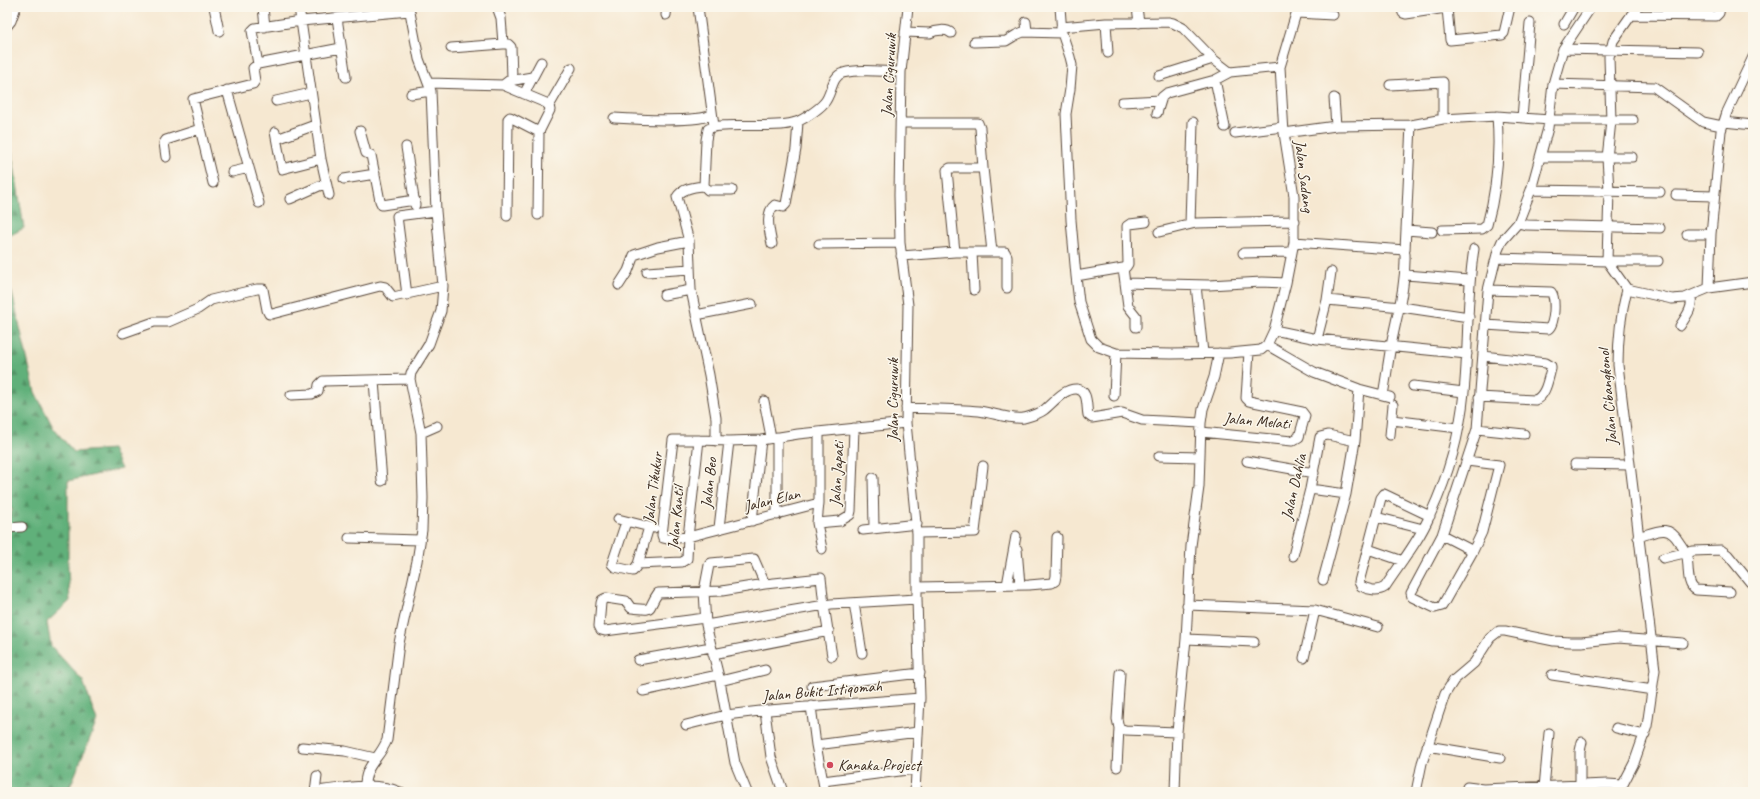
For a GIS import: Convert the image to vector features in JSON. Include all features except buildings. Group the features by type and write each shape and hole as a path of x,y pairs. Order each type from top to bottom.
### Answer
{"street":[{"path":"7,26 11,21 16,7"},
{"path":"214,7 219,31"},
{"path":"263,7 265,26"},
{"path":"299,7 315,125 329,195"},
{"path":"497,7 501,18 503,44"},
{"path":"698,7 714,126"},
{"name":"Jalan Ciguruwik","path":"908,7 901,72 899,195 900,243 908,312 906,423 917,528 917,599 920,698 915,792"},
{"path":"1060,7 1061,30 1072,65 1066,114 1071,220 1076,276 1080,302 1091,339 1099,347 1116,353 1250,352 1261,350 1267,345 1314,372 1389,399"},
{"path":"1137,7 1139,23"},
{"path":"1401,7 1403,13 1406,14 1450,8 1450,40 1502,35 1510,7"},
{"path":"1564,24 1574,7"},
{"path":"1467,461 1499,465 1482,532 1442,606 1435,608 1416,600 1412,597 1411,593 1442,535 1477,429 1488,290 1492,270 1502,241 1518,223 1531,190 1550,120 1553,84 1563,49 1591,7"},
{"path":"1720,7 1719,13 1716,16 1634,11 1613,41 1609,57 1611,121 1607,158 1609,190 1607,261 1627,288 1672,298 1691,297 1710,288 1753,282"},
{"path":"258,64 252,31 255,28 301,21 409,9 419,59 430,87 436,211 443,286 441,311 429,344 414,368 410,379 421,433 423,498 420,540 399,643 387,740 383,750 375,758 367,771 364,789"},
{"path":"1297,10 1333,15"},
{"name":"Jalan Sadang","path":"1267,345 1274,330 1286,283 1294,242 1294,196 1283,130 1280,68 1297,10"},
{"path":"336,18 346,77"},
{"path":"1026,22 1027,32"},
{"path":"974,42 1006,41 1016,34 1027,32 1061,30 1106,23 1168,22 1181,26 1213,59 1230,72"},
{"path":"1106,23 1108,53"},
{"path":"1522,118 1530,23"},
{"path":"906,32 930,33 934,31 948,31 951,33"},
{"path":"451,48 508,44 511,47 513,75 506,83"},
{"path":"213,183 192,96 227,90 254,83 252,70 258,64 341,48"},
{"path":"1563,49 1698,52"},
{"path":"1710,288 1711,234 1714,196 1723,124 1753,57"},
{"path":"1159,76 1213,59"},
{"path":"524,94 541,62"},
{"path":"538,215 539,132 550,110 549,106 571,68"},
{"path":"1157,113 1161,100 1167,93 1215,80 1230,72 1280,68"},
{"path":"732,190 708,190 704,186 706,140 708,129 714,126 775,126 798,122 824,103 835,79 841,73 861,71 901,72"},
{"path":"411,94 430,87 506,83 532,77"},
{"path":"1215,80 1225,127"},
{"path":"1390,85 1443,82 1443,119"},
{"path":"506,83 524,94 549,106"},
{"path":"1553,84 1654,87 1703,122 1753,125"},
{"path":"227,90 259,204"},
{"path":"276,101 311,93"},
{"path":"1334,98 1336,126"},
{"path":"1122,102 1161,100"},
{"path":"614,118 672,120 703,118 712,114"},
{"path":"1406,230 1437,231 1482,229 1487,225 1498,176 1499,142 1497,116"},
{"path":"1235,133 1336,126 1411,125 1443,119 1497,116 1550,120 1632,120"},
{"path":"507,216 508,119 510,118 539,132"},
{"path":"772,244 769,226 770,212 771,208 775,205 783,207 786,204 796,149 798,122"},
{"path":"1190,224 1193,122"},
{"path":"901,123 978,123 980,128 992,252"},
{"path":"315,125 276,136 282,169 321,159"},
{"path":"1294,242 1405,250 1409,194 1411,125"},
{"path":"166,157 164,143 166,140 200,129"},
{"path":"360,131 366,153 371,154 382,205 414,200"},
{"path":"406,147 416,213"},
{"path":"1540,158 1632,157"},
{"path":"232,172 249,168"},
{"path":"955,252 947,170 950,168 983,168"},
{"path":"344,179 375,174"},
{"path":"290,199 326,183"},
{"path":"704,186 689,188 679,193 677,197 689,241 691,290 709,375 716,418 716,441"},
{"path":"1531,190 1609,190 1660,192"},
{"path":"1676,195 1714,196"},
{"path":"407,295 397,216 436,211"},
{"path":"1159,232 1190,224 1295,221"},
{"path":"1076,276 1126,267 1128,264 1126,226 1146,222"},
{"path":"1518,223 1526,225 1607,228 1660,228"},
{"path":"1687,234 1711,234"},
{"path":"619,285 628,271 634,255 658,247 689,241"},
{"path":"819,244 900,243"},
{"path":"1430,516 1384,494 1381,498 1359,582 1363,587 1376,590 1382,589 1423,529 1430,516 1445,479 1458,428 1464,392 1469,317 1469,280 1474,249"},
{"path":"901,256 955,252 1006,253 1008,288"},
{"path":"1243,252 1292,252"},
{"path":"972,253 974,290"},
{"path":"1390,435 1392,420 1389,399 1391,346 1401,307 1406,275 1405,254"},
{"path":"1497,258 1607,261 1658,260"},
{"path":"1123,268 1128,306 1136,316 1136,327"},
{"path":"647,272 690,269"},
{"path":"1317,339 1327,300 1331,272"},
{"path":"1406,275 1469,280"},
{"path":"1125,283 1196,285 1262,282 1286,283"},
{"path":"1196,285 1203,353"},
{"path":"123,333 154,322 168,322 198,309 211,300 257,289 263,289 267,310 269,314 272,314 380,286 385,287 393,297 443,286"},
{"name":"Jalan Cibangkonol","path":"1620,789 1634,763 1645,735 1655,670 1650,640 1618,365 1618,341 1627,288"},
{"path":"664,295 691,290"},
{"path":"1486,325 1548,329 1552,324 1554,300 1551,292 1488,290"},
{"path":"1680,326 1692,305 1691,297"},
{"path":"1327,300 1401,307 1469,317"},
{"path":"696,315 752,304"},
{"path":"1274,330 1317,339 1467,354"},
{"name":"Jalan Melati","path":"1201,427 1292,440 1299,437 1305,416 1302,412 1249,401 1246,398 1250,352"},
{"path":"1114,396 1116,353"},
{"path":"1175,792 1177,732 1186,639 1191,546 1199,487 1201,427 1203,409 1214,377 1219,353"},
{"path":"1479,396 1535,400 1540,398 1543,394 1551,369 1551,366 1546,363 1483,356"},
{"path":"291,395 312,394 318,390 319,385 323,382 410,379"},
{"path":"374,381 382,482"},
{"path":"1413,386 1464,392"},
{"path":"906,408 964,411 1025,418 1043,411 1071,390 1078,389 1084,392 1088,415 1092,418 1122,414 1142,420 1201,427"},
{"path":"1323,580 1346,494 1355,441 1358,389"},
{"path":"764,401 774,437 777,514"},
{"path":"1392,420 1458,428"},
{"path":"699,440 761,440 774,437 906,423"},
{"path":"421,433 437,426"},
{"name":"Jalan Japati","path":"819,503 817,523 840,521 850,515 854,428"},
{"path":"1477,429 1524,434"},
{"name":"Jalan Elan","path":"638,564 633,571 615,567 612,564 622,521 650,527 663,534 667,539 688,537 819,503 819,432"},
{"name":"Jalan Dahlia","path":"1293,556 1314,473 1320,437 1328,435 1355,441"},
{"name":"Jalan Tikukur","path":"663,534 673,440 699,440"},
{"name":"Jalan Kantil","path":"650,527 638,564 684,562 688,558 688,537 699,440"},
{"path":"752,521 761,440"},
{"name":"Jalan Beo","path":"719,528 729,441"},
{"path":"1159,456 1200,457"},
{"path":"1247,461 1314,473"},
{"path":"1575,464 1629,465"},
{"path":"863,530 874,528 917,528 975,532 983,466"},
{"path":"873,478 874,528"},
{"path":"1310,489 1346,494"},
{"path":"1376,517 1423,529"},
{"path":"817,523 822,549"},
{"path":"7,528 22,527"},
{"path":"1638,537 1656,531 1669,531 1674,534 1686,553 1690,582 1693,589 1730,592"},
{"path":"1442,535 1473,551"},
{"path":"1007,586 1016,536 1020,585"},
{"path":"918,587 1007,586 1046,584 1055,581 1057,537"},
{"path":"349,538 420,540"},
{"path":"1368,549 1403,560"},
{"path":"1663,558 1700,551 1721,550 1728,555 1750,582"},
{"path":"747,792 735,763 719,678 705,621 704,591 707,569 712,563 754,559 765,584"},
{"path":"832,656 824,605 822,580 820,577 722,591 658,593 651,608 647,610 630,608 626,602 606,598 602,600 601,603 599,626 601,630 605,631 705,621 824,605 917,599"},
{"path":"854,604 862,653"},
{"path":"1187,605 1314,610 1378,627"},
{"path":"1304,658 1314,610"},
{"path":"638,660 712,650 829,631"},
{"path":"1416,792 1427,746 1445,694 1449,687 1474,663 1490,638 1499,631 1554,641 1582,642 1618,638 1683,643"},
{"path":"1186,639 1254,642"},
{"path":"643,691 765,670"},
{"path":"812,686 920,673"},
{"path":"1117,767 1119,728 1117,719 1120,673"},
{"path":"1552,675 1653,690"},
{"name":"Jalan Bukit Istiqomah","path":"686,725 726,715 811,706 920,698"},
{"path":"811,706 816,745 825,792"},
{"path":"765,711 771,756 783,792"},
{"path":"1119,728 1125,730 1177,732"},
{"path":"1616,728 1645,735"},
{"path":"816,745 918,732"},
{"path":"1544,788 1549,733"},
{"path":"1580,786 1580,751 1582,742"},
{"path":"1427,746 1500,758"},
{"path":"302,747 345,751 375,758"},
{"path":"823,781 916,770"},
{"path":"317,776 315,792 387,788 400,792"},
{"path":"1467,787 1482,791 1580,786 1620,789"}],"green space":[{"path":"7,151 12,152 24,228 7,237"},
{"path":"7,282 12,293 35,392 54,429 74,452 112,449 121,469 68,481 68,569 70,601 47,622 51,646 83,681 97,721 68,792 7,792 7,521 13,509 7,509"}],"place":[{"name":"Kanaka Project","path":"830,765"}]}
